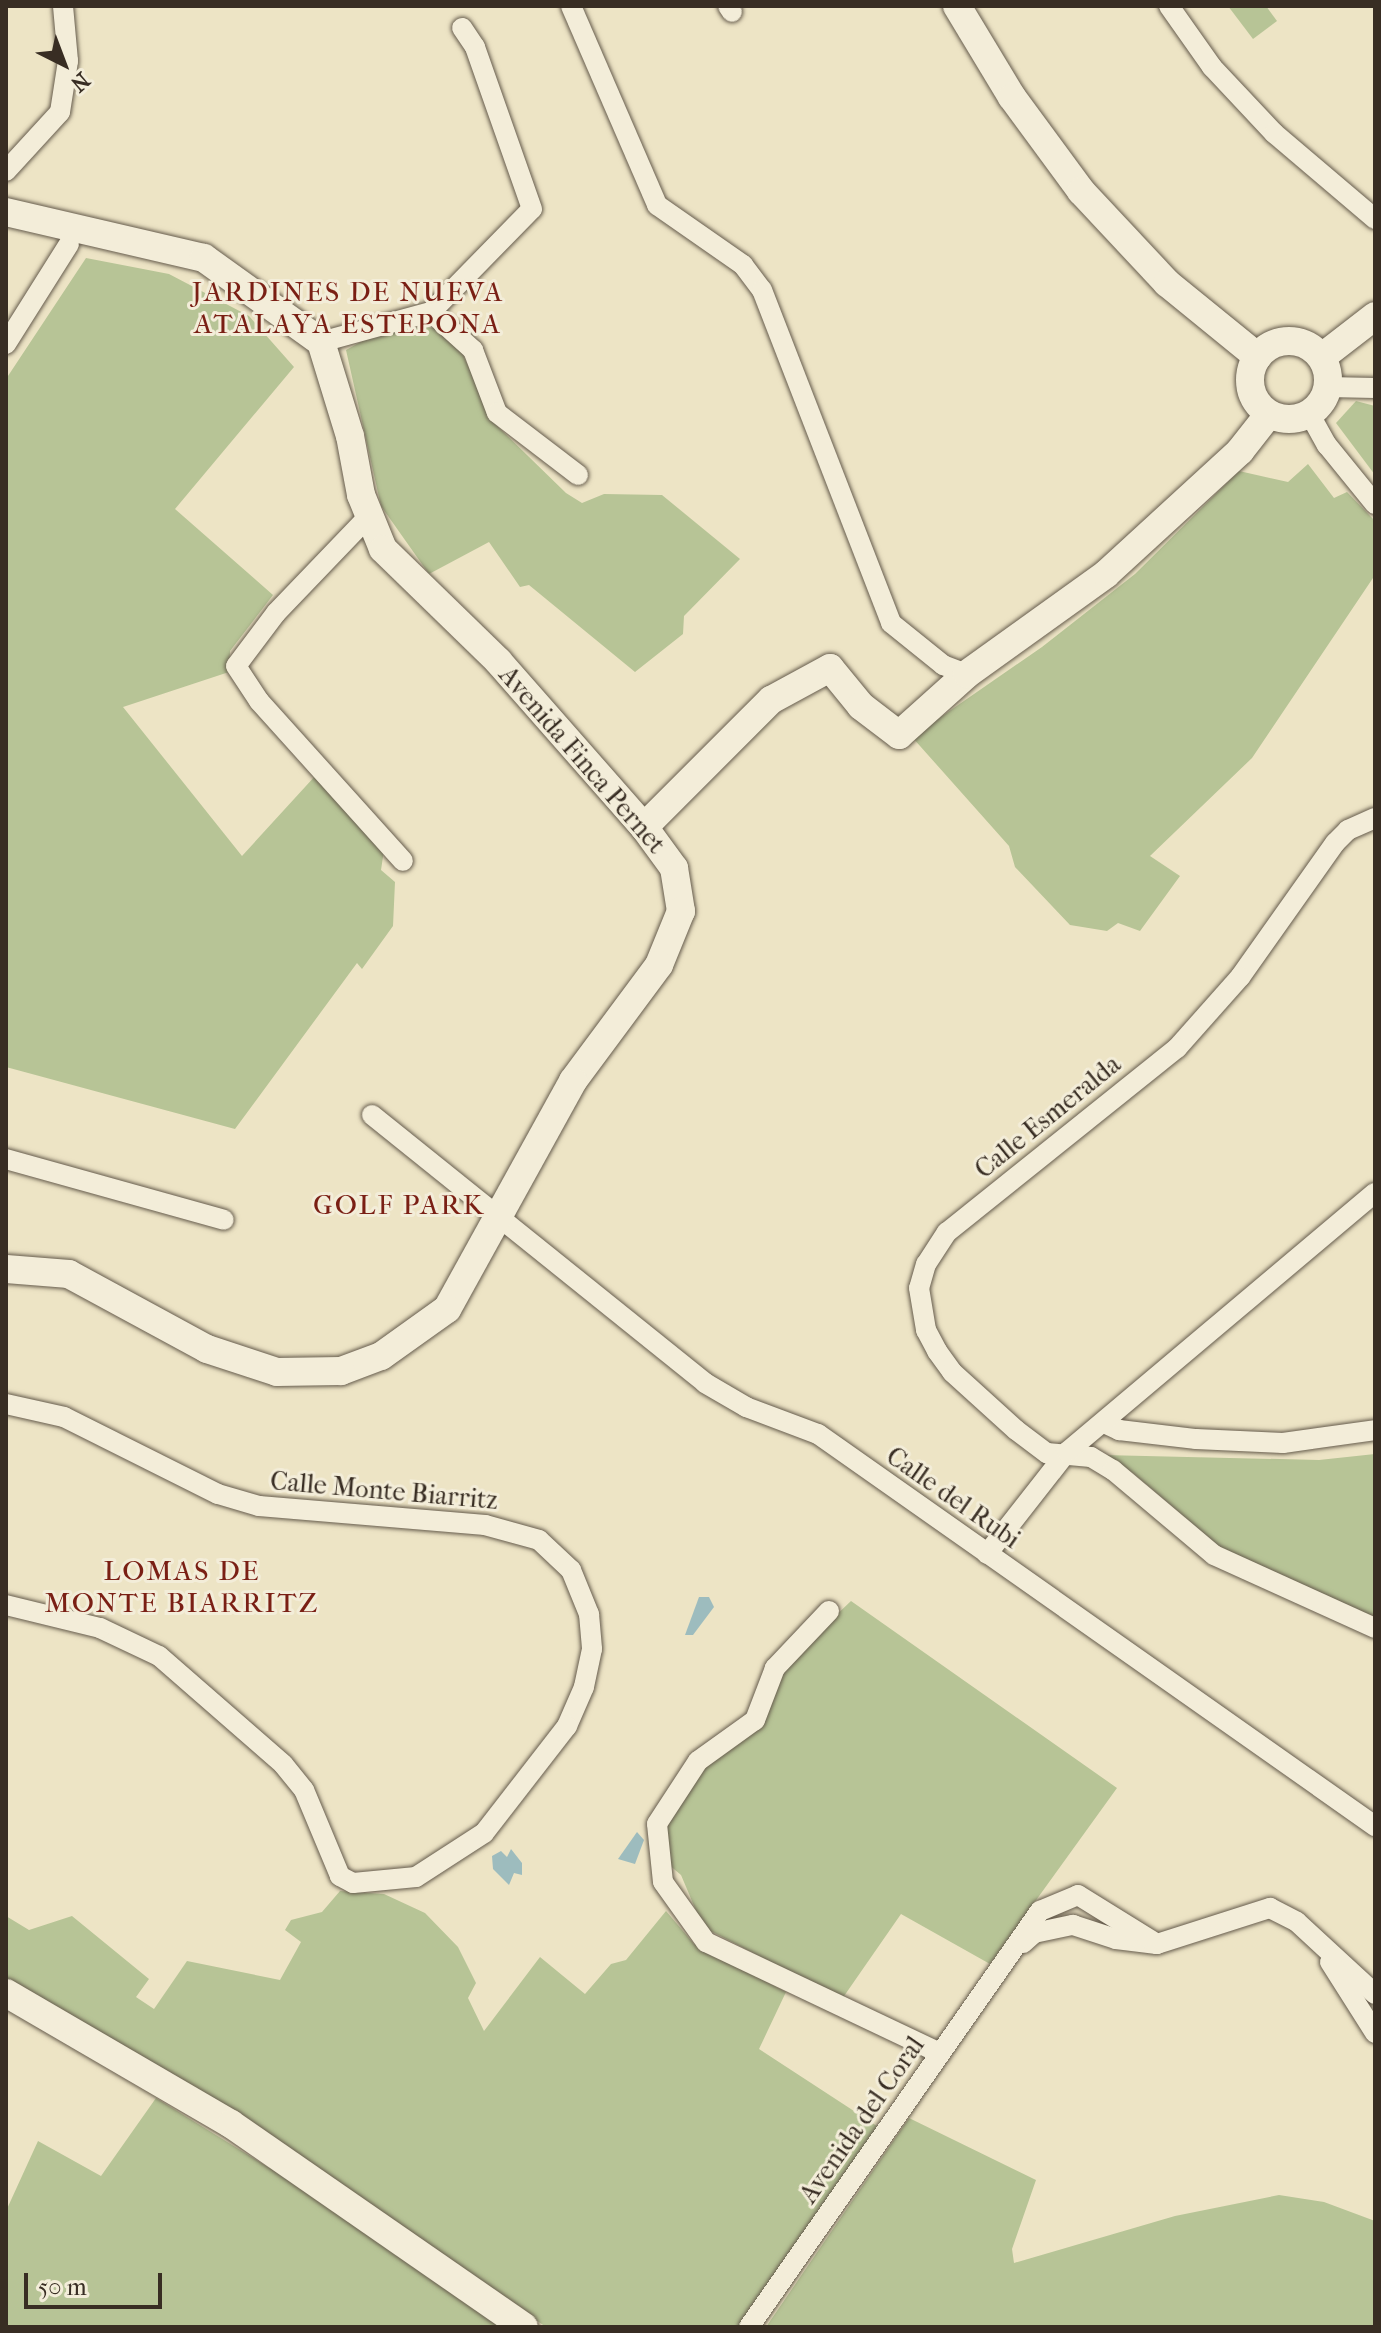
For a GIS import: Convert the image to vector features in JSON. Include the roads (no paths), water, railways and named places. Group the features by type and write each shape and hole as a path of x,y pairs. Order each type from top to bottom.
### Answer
{"street":[{"path":"6,171 60,112 68,61 63,6"},
{"path":"571,6 657,205 743,265 762,290 891,623 943,665 967,674"},
{"path":"957,6 1012,97 1081,191 1167,283 1258,357"},
{"path":"1169,6 1212,67 1274,133 1375,219"},
{"path":"6,231 187,271 321,342 431,312 532,209 475,47 462,28"},
{"path":"6,212 204,258 321,342"},
{"path":"6,344 69,244"},
{"path":"431,312 473,350 497,413 578,475"},
{"path":"1322,357 1375,316"},
{"path":"1284,341 1308,345 1322,357 1327,387 1309,413 1293,419 1269,414 1249,384 1258,357 1284,341"},
{"name":"Avenida Finca Pernet","path":"6,1269 69,1274 207,1349 277,1372 341,1371 381,1356 447,1309 573,1081 659,965 681,911 674,868 644,827 498,661 383,549 368,517 338,392 321,342"},
{"path":"1327,387 1375,388"},
{"path":"1309,413 1327,445 1375,504"},
{"path":"644,827 771,700 830,668 861,706 899,735 967,674 1106,574 1240,451 1269,414"},
{"path":"368,517 276,613 236,666 259,701 403,861"},
{"name":"Calle Esmeralda","path":"1375,818 1348,830 1335,843 1240,977 1177,1048 947,1232 926,1264 919,1288 926,1330 952,1372 1047,1453 1067,1452 1091,1457 1113,1470 1214,1555 1375,1628"},
{"name":"Calle del Rubi","path":"372,1115 705,1383 746,1407 818,1434 1375,1826"},
{"path":"6,1159 224,1220"},
{"path":"987,1554 1067,1452 1375,1193"},
{"name":"Calle Monte Biarritz","path":"6,1404 64,1417 218,1494 259,1506 485,1525 539,1540 571,1570 589,1614 592,1649 584,1687 567,1726 484,1833 416,1877 353,1883 340,1876 304,1790 283,1764 159,1656 100,1628 6,1605"},
{"path":"1104,1423 1119,1430 1196,1439 1283,1443 1375,1430"},
{"path":"829,1611 775,1668 755,1720 698,1761 657,1824 663,1882 706,1942 940,2053"},
{"name":"Avenida del Coral","path":"749,2327 940,2053 1020,1945 1040,1911 1078,1895 1157,1944"},
{"path":"1020,1945 1034,1933 1073,1925 1116,1939 1157,1944 1270,1908 1286,1913 1373,1989 1357,2009"},
{"path":"1320,1944 1357,2009 1375,2033"},
{"path":"6,1993 231,2124 524,2327"}],"water":[{"path":"699,1597 709,1597 714,1607 693,1635 685,1635"},
{"path":"637,1832 644,1840 635,1864 618,1859"},
{"path":"511,1849 522,1863 522,1875 514,1873 509,1885 493,1869 492,1856 501,1851 507,1857"}],"district":[{"name":"JARDINES DE NUEVA ATALAYA ESTEPONA","path":"348,308"},
{"name":"GOLF PARK","path":"399,1205"},
{"name":"LOMAS DE MONTE BIARRITZ","path":"182,1587"}]}
